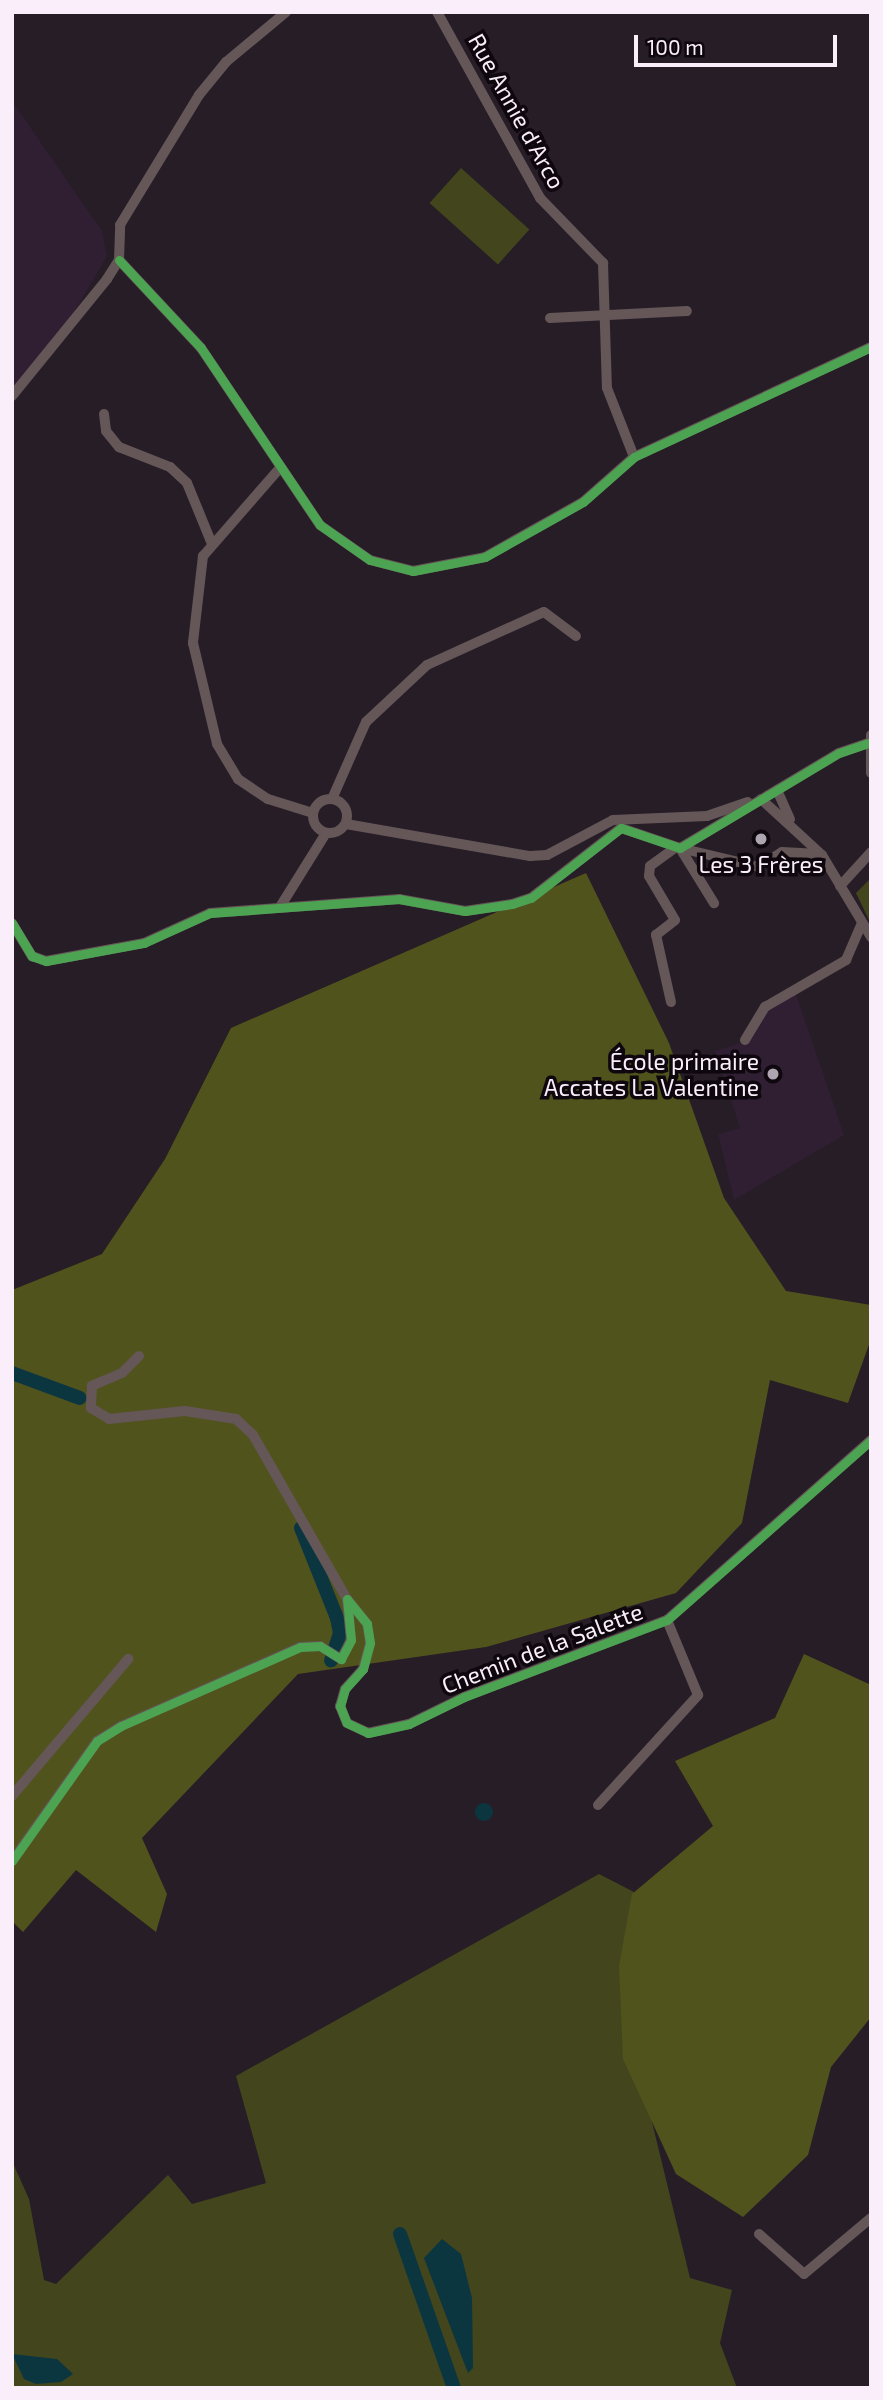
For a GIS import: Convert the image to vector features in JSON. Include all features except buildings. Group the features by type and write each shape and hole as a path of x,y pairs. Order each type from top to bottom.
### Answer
{"street":[{"path":"12,396 66,335 119,260 120,225 180,123 226,62 286,12"},
{"name":"Rue Annie d'Arco","path":"437,12 540,198 598,255 606,317 610,406 634,457"},
{"path":"119,260 201,348 279,469 341,544 389,566 440,570 485,557 561,516 634,457 871,347"},
{"path":"550,318 687,311"},
{"path":"104,414 106,431 119,447 170,467 187,483 212,544"},
{"path":"279,469 212,544 197,579 192,621 195,665 217,744 251,790 313,813 326,833"},
{"path":"313,813 332,799 366,722 427,665 544,612 576,636"},
{"path":"671,1002 656,935 675,920 649,866 757,801 869,739 871,773"},
{"path":"777,790 790,821"},
{"path":"332,799 346,809 346,824"},
{"path":"280,907 326,833 346,824 547,855 613,820 698,817 757,801 790,821 822,855 871,937"},
{"path":"12,923 32,956 46,961 144,943 200,915 398,899 486,909 530,898 621,828 678,847 759,867 792,851 822,855"},
{"path":"678,847 714,903"},
{"path":"840,887 871,852"},
{"path":"547,855 562,874"},
{"path":"745,1040 765,1007 846,960 862,923"},
{"name":"Chemin de la Salette","path":"139,1356 122,1373 92,1386 88,1397 97,1412 109,1419 185,1411 236,1419 253,1435 347,1599 367,1624 370,1643 340,1706 347,1723 368,1733 409,1724 667,1620 871,1440"},
{"path":"12,1861 97,1741 166,1703 300,1647 331,1655 351,1640 347,1599"},
{"path":"598,1805 698,1695 667,1620"},
{"path":"12,1796 128,1659"},
{"path":"759,2234 804,2274 871,2218"}],"shaded area":[{"path":"12,101 102,231 107,256 70,319 12,389"},
{"path":"586,873 669,1043 724,1198 786,1291 871,1305 871,1339 848,1403 770,1380 742,1523 676,1593 486,1647 298,1674 142,1838 167,1894 156,1932 76,1870 23,1932 12,1921 12,1290 102,1254 165,1159 231,1028"},
{"name":"École primaire Accates La Valentine","path":"796,994 844,1135 734,1200 718,1134 740,1128 715,1051 752,1039 766,1009"},
{"path":"804,1654 871,1685 871,2017 831,2067 808,2155 743,2217 676,2174 623,2059 619,1966 632,1894 713,1826 675,1761 775,1718"}],"green space":[{"path":"461,168 529,230 498,264 430,203"},
{"path":"871,878 871,920 869,920 856,893"},
{"path":"599,1874 634,1892 652,2122 690,2278 732,2290 720,2343 737,2388 12,2388 12,2161 29,2199 44,2280 56,2284 168,2175 192,2204 266,2183 236,2076"}],"water":[{"path":"484,1803 490,1806 493,1812 490,1818 484,1821 478,1818 475,1812 478,1806"},
{"path":"442,2239 461,2254 472,2298 473,2368 468,2373 424,2258"},
{"path":"12,2354 57,2359 73,2374 61,2382 36,2384 24,2379"}],"waterway":[{"path":"12,1373 80,1398"},
{"path":"301,1528 337,1618 340,1633 331,1661"},
{"path":"400,2234 454,2388"}],"cycle path":[{"path":"119,260 201,348 320,525 370,560 413,571 485,557 583,502 634,457 871,347"},
{"path":"12,923 32,956 46,961 144,943 210,913 399,899 465,911 512,904 531,898 621,828 680,848 839,753 868,743"},
{"path":"12,1861 97,1741 121,1726 300,1647 320,1646 341,1659 351,1640 347,1599 367,1624 370,1643 363,1669 345,1689 340,1706 347,1723 368,1733 409,1724 464,1697 667,1620 871,1440"}],"place":[{"name":"Les 3 Frères","path":"761,839"},
{"name":"École primaire Accates La Valentine","path":"773,1074"}]}
